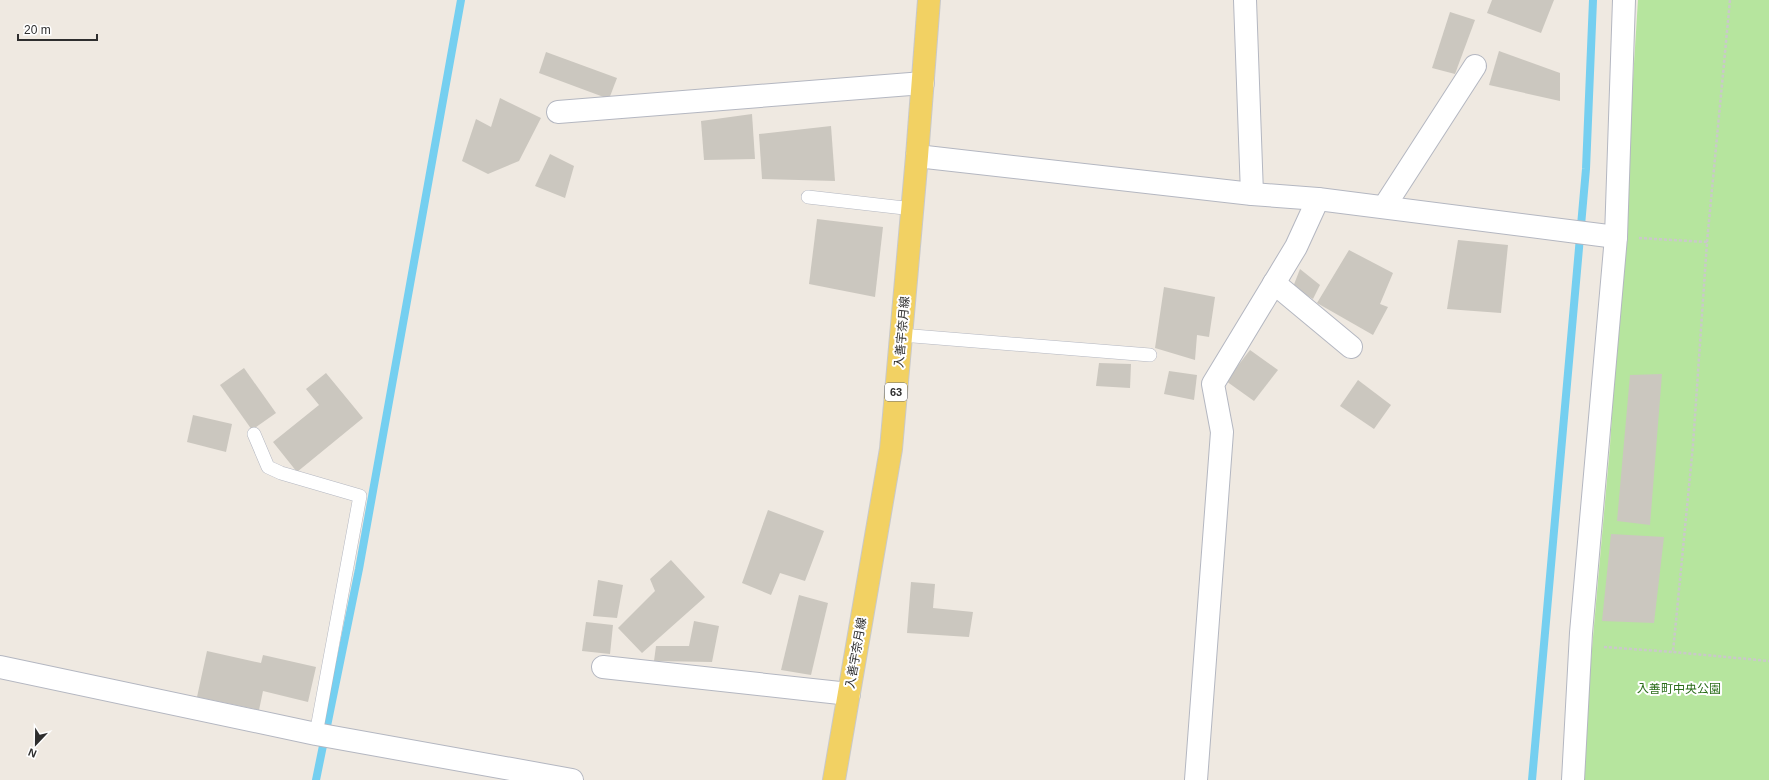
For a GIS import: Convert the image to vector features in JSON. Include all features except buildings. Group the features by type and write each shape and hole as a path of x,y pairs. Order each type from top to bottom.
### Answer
{"main road":[{"name":"入善宇奈月線","path":"834,780 891,449 913,209 929,0"}],"street":[{"path":"1245,0 1252,194"},
{"path":"1573,780 1581,633 1616,237 1624,0"},
{"path":"1384,207 1476,66"},
{"path":"558,112 923,83"},
{"path":"917,156 1252,194 1318,199 1616,237"},
{"path":"1196,780 1222,432 1213,384 1296,247 1318,199"},
{"path":"1274,283 1351,347"},
{"path":"0,667 316,734 572,780"},
{"path":"603,667 849,694"}],"lane":[{"path":"808,197 913,209"},
{"path":"901,335 1150,355"},
{"path":"254,434 268,467 281,473 360,496 316,734"}],"path":[{"path":"1673,652 1693,445 1707,242 1730,0"},
{"path":"1616,237 1707,242"},
{"path":"1601,655 1602,647 1769,661"}],"green space":[{"name":"入善町中央公園","path":"1638,0 1769,0 1769,780 1584,780 1590,671 1610,446"}],"waterway":[{"path":"316,780 359,569 461,0"},
{"path":"1532,780 1586,169 1593,0"}]}
